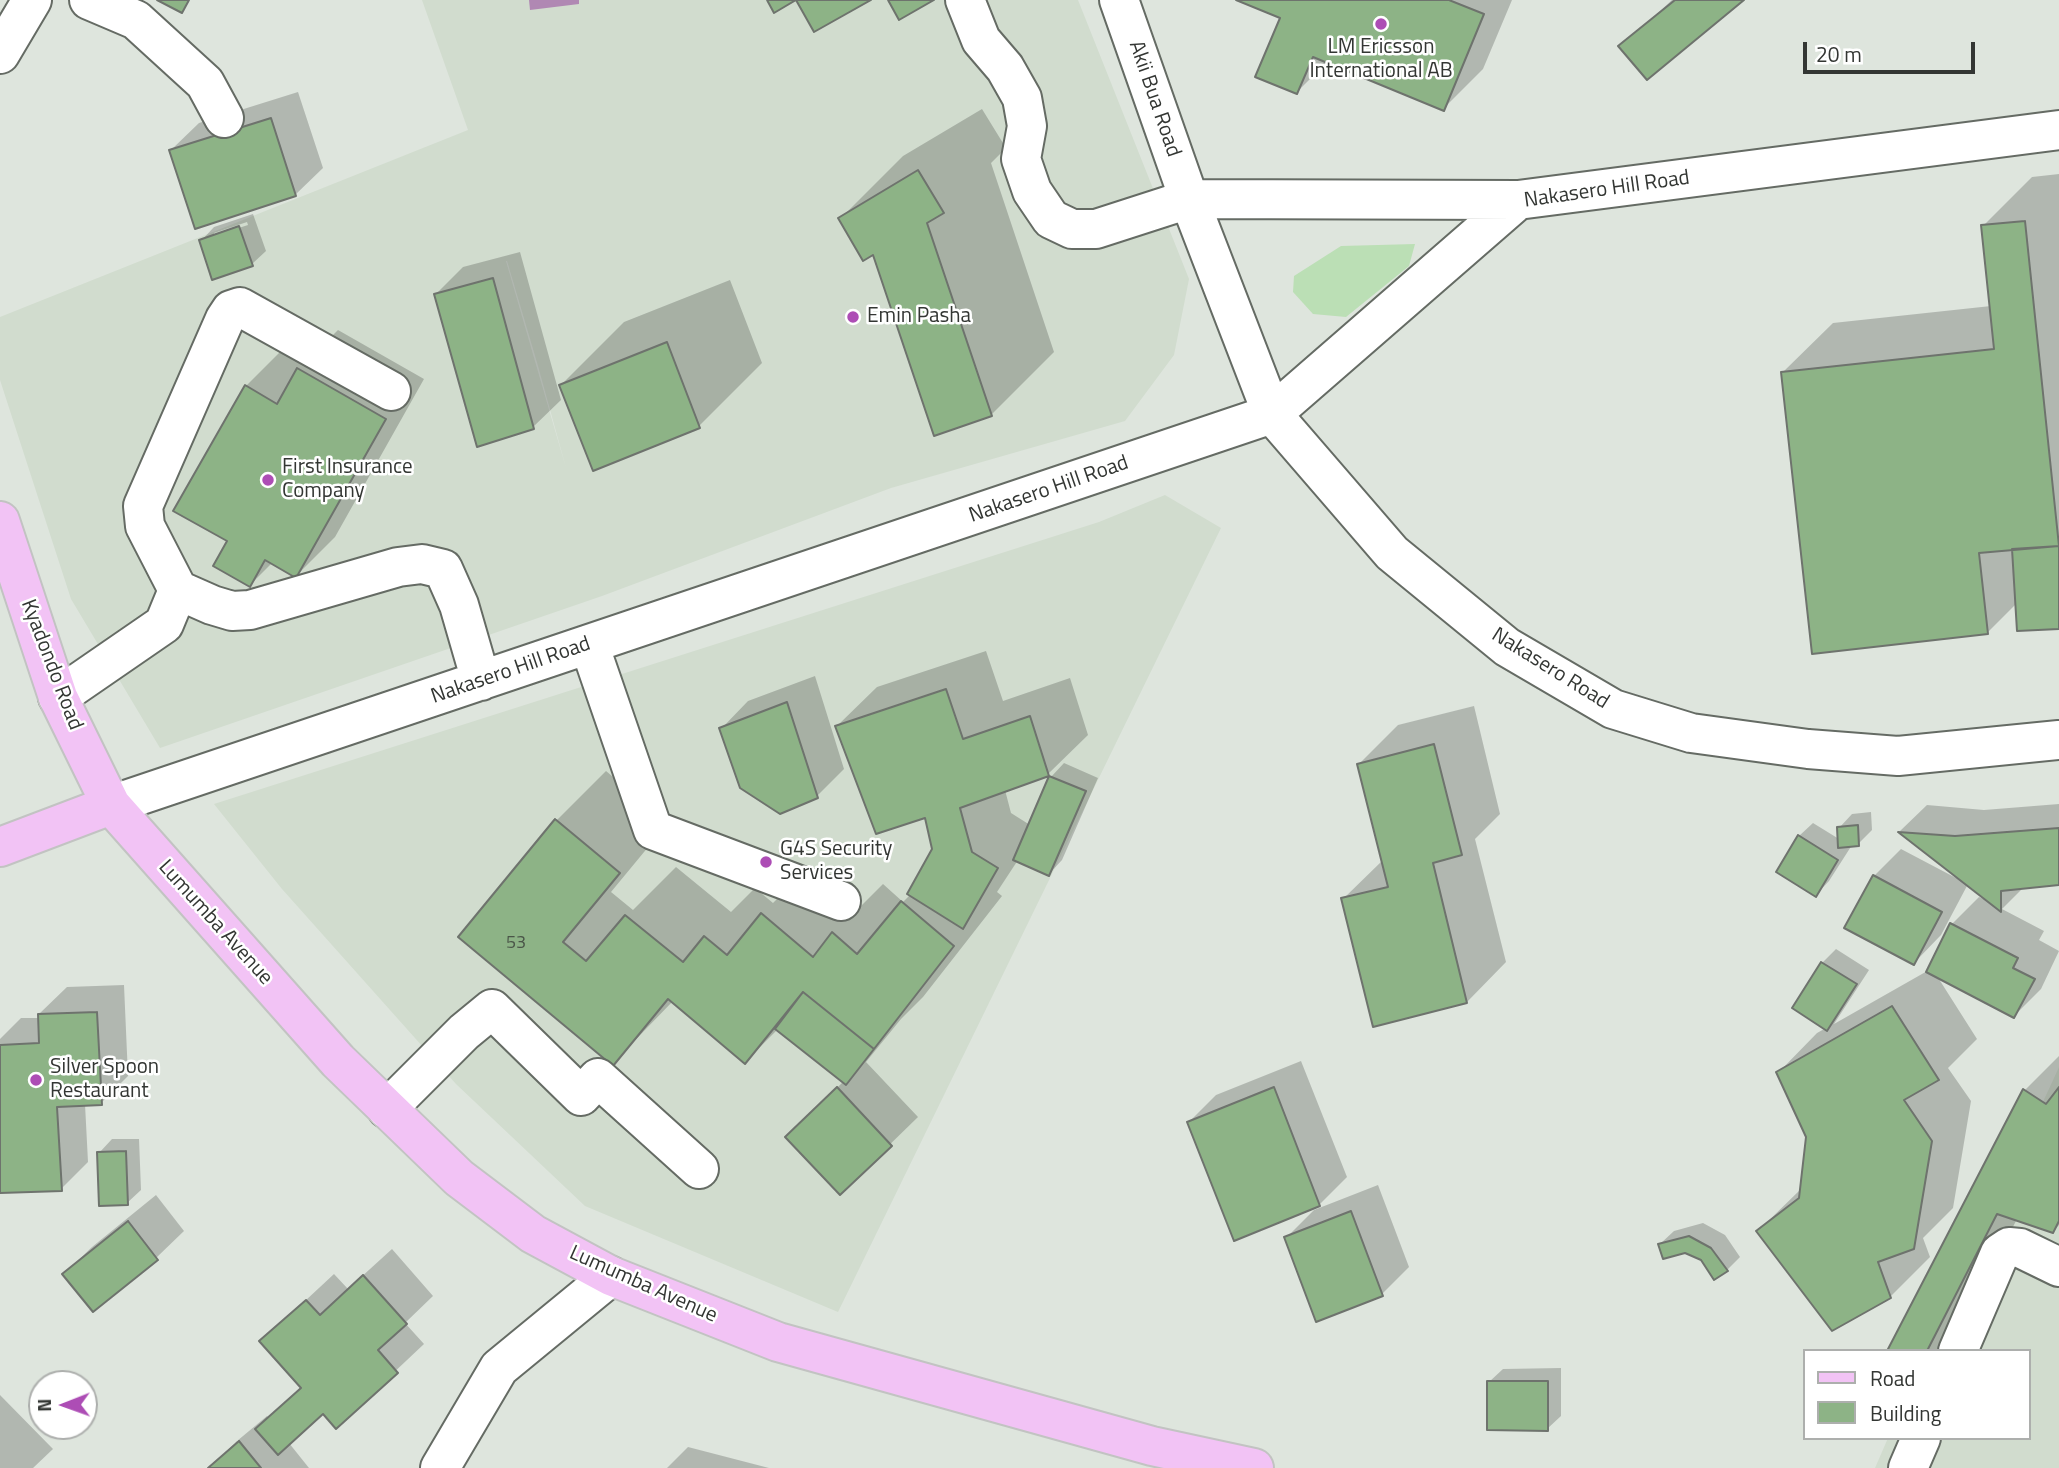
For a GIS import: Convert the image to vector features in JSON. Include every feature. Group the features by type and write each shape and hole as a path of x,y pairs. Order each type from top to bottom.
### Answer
{"main road":[{"name":"Kyadondo Road","path":"0,521 58,697 111,806"},
{"name":"Nakasero Hill Road","path":"0,847 111,806"},
{"name":"Lumumba Avenue","path":"111,806 338,1061 459,1178 533,1234 611,1276 778,1342 1152,1447 1254,1468"}],"street":[{"path":"0,54 32,0"},
{"path":"89,0 136,20 205,83 224,118"},
{"path":"965,0 981,40 1005,68 1022,98 1027,127 1021,159 1032,191 1051,219 1072,229 1096,229 1189,199 1518,200"},
{"name":"Akii Bua Road","path":"1119,0 1189,199"},
{"name":"Nakasero Hill Road","path":"111,806 1272,414 1518,200 2059,130"},
{"name":"Nakasero Road","path":"1189,199 1272,414 1392,553 1507,647 1613,709 1691,733 1808,749 1898,756 2059,740"},
{"path":"391,391 240,307 231,310 219,331 142,506 145,526 178,590 232,611 250,610 398,567 422,564 443,569 459,605 481,681"},
{"path":"58,697 163,624 178,590"},
{"path":"589,645 653,830 841,901"},
{"path":"387,1109 464,1032 492,1009 581,1096 598,1078 699,1169"},
{"path":"1959,1349 2000,1253 2009,1247 2020,1248 2059,1267"},
{"path":"440,1468 499,1368 611,1276"},
{"path":"1908,1468 1920,1440"}],"shaded area":[{"path":"422,0 1078,0 1189,279 1174,355 1125,421 891,488 602,596 160,748 71,599 0,380 0,317 468,130","holes":["506,261 507,261 566,468"]},
{"path":"529,0 579,0 579,4 530,10"},
{"path":"1165,495 1221,528 838,1312 585,1206 456,1084 282,889 214,804 1099,522"},
{"path":"2059,1067 2059,1468 1875,1468 1887,1440 2031,1440 2031,1349 1929,1349"}],"green space":[{"path":"1415,244 1409,266 1346,317 1313,314 1293,292 1294,276 1341,246"}],"building":[{"path":"157,0 189,0 182,13"},
{"path":"767,0 796,0 774,13"},
{"path":"796,0 871,0 814,32"},
{"path":"888,0 934,0 899,20"},
{"path":"1236,0 1449,0 1484,14 1444,111 1313,57 1297,94 1255,77 1280,18"},
{"path":"1675,0 1744,0 1647,80 1618,46"},
{"path":"271,118 296,196 195,229 169,150"},
{"path":"918,170 944,213 927,223 992,416 934,436 873,255 863,261 838,218"},
{"path":"2025,221 2059,546 1979,553 1988,634 1812,654 1781,372 1994,349 1981,225"},
{"path":"239,226 253,266 212,280 199,240"},
{"path":"493,278 534,429 477,447 434,294"},
{"path":"667,342 700,428 593,471 559,385"},
{"path":"297,368 386,419 296,578 265,560 250,587 213,566 227,541 173,511 245,385 277,404"},
{"path":"2059,546 2059,629 2017,631 2012,549"},
{"path":"946,689 963,739 1030,716 1049,776 960,808 972,852 998,868 963,929 907,894 932,849 925,818 876,834 835,726"},
{"path":"787,702 818,798 780,814 740,788 719,728"},
{"path":"1434,744 1462,855 1433,863 1467,1003 1373,1027 1341,898 1388,887 1357,764"},
{"path":"1049,776 1086,791 1049,876 1013,860"},
{"path":"555,819 620,873 563,942 586,961 625,915 683,962 704,936 727,955 761,913 813,957 832,932 857,954 901,901 954,946 874,1049 803,992 745,1064 668,999 613,1066 458,937"},
{"path":"1858,825 1859,846 1838,848 1837,827"},
{"path":"2059,828 2059,885 2001,891 2001,912 1898,832 1955,836"},
{"path":"1798,835 1838,860 1816,897 1776,872"},
{"path":"1873,875 1942,912 1914,965 1844,928"},
{"path":"1950,923 2018,958 2013,968 2035,979 2014,1018 1926,972"},
{"path":"1821,962 1857,984 1827,1031 1792,1008"},
{"path":"803,992 874,1049 846,1085 775,1029"},
{"path":"1892,1006 1939,1080 1904,1100 1932,1141 1914,1249 1878,1262 1891,1298 1832,1331 1756,1231 1799,1198 1806,1137 1776,1072"},
{"path":"97,1012 102,1105 57,1107 62,1191 0,1193 0,1045 39,1043 38,1014"},
{"path":"837,1087 892,1146 840,1195 785,1137"},
{"path":"1274,1087 1320,1206 1234,1241 1187,1122"},
{"path":"2059,1087 2059,1221 2053,1233 1997,1214 1928,1349 1888,1349 2023,1089 2046,1104"},
{"path":"126,1151 128,1205 99,1206 97,1152"},
{"path":"1351,1211 1383,1296 1316,1322 1284,1237"},
{"path":"128,1221 158,1260 93,1312 62,1274"},
{"path":"1689,1236 1711,1248 1728,1271 1714,1280 1701,1260 1685,1253 1663,1259 1658,1244"},
{"path":"363,1275 407,1324 378,1350 398,1373 336,1429 323,1414 278,1455 255,1429 301,1388 259,1341 306,1300 320,1315"},
{"path":"1487,1381 1548,1381 1548,1431 1487,1430"},
{"path":"239,1441 261,1468 208,1468"}],"place":[{"name":"LM Ericsson International AB","path":"1381,24"},
{"name":"Emin Pasha","path":"853,317"},
{"name":"First Insurance Company","path":"268,480"},
{"name":"G4S Security Services","path":"766,862"},
{"name":"Silver Spoon Restaurant","path":"36,1080"}]}
